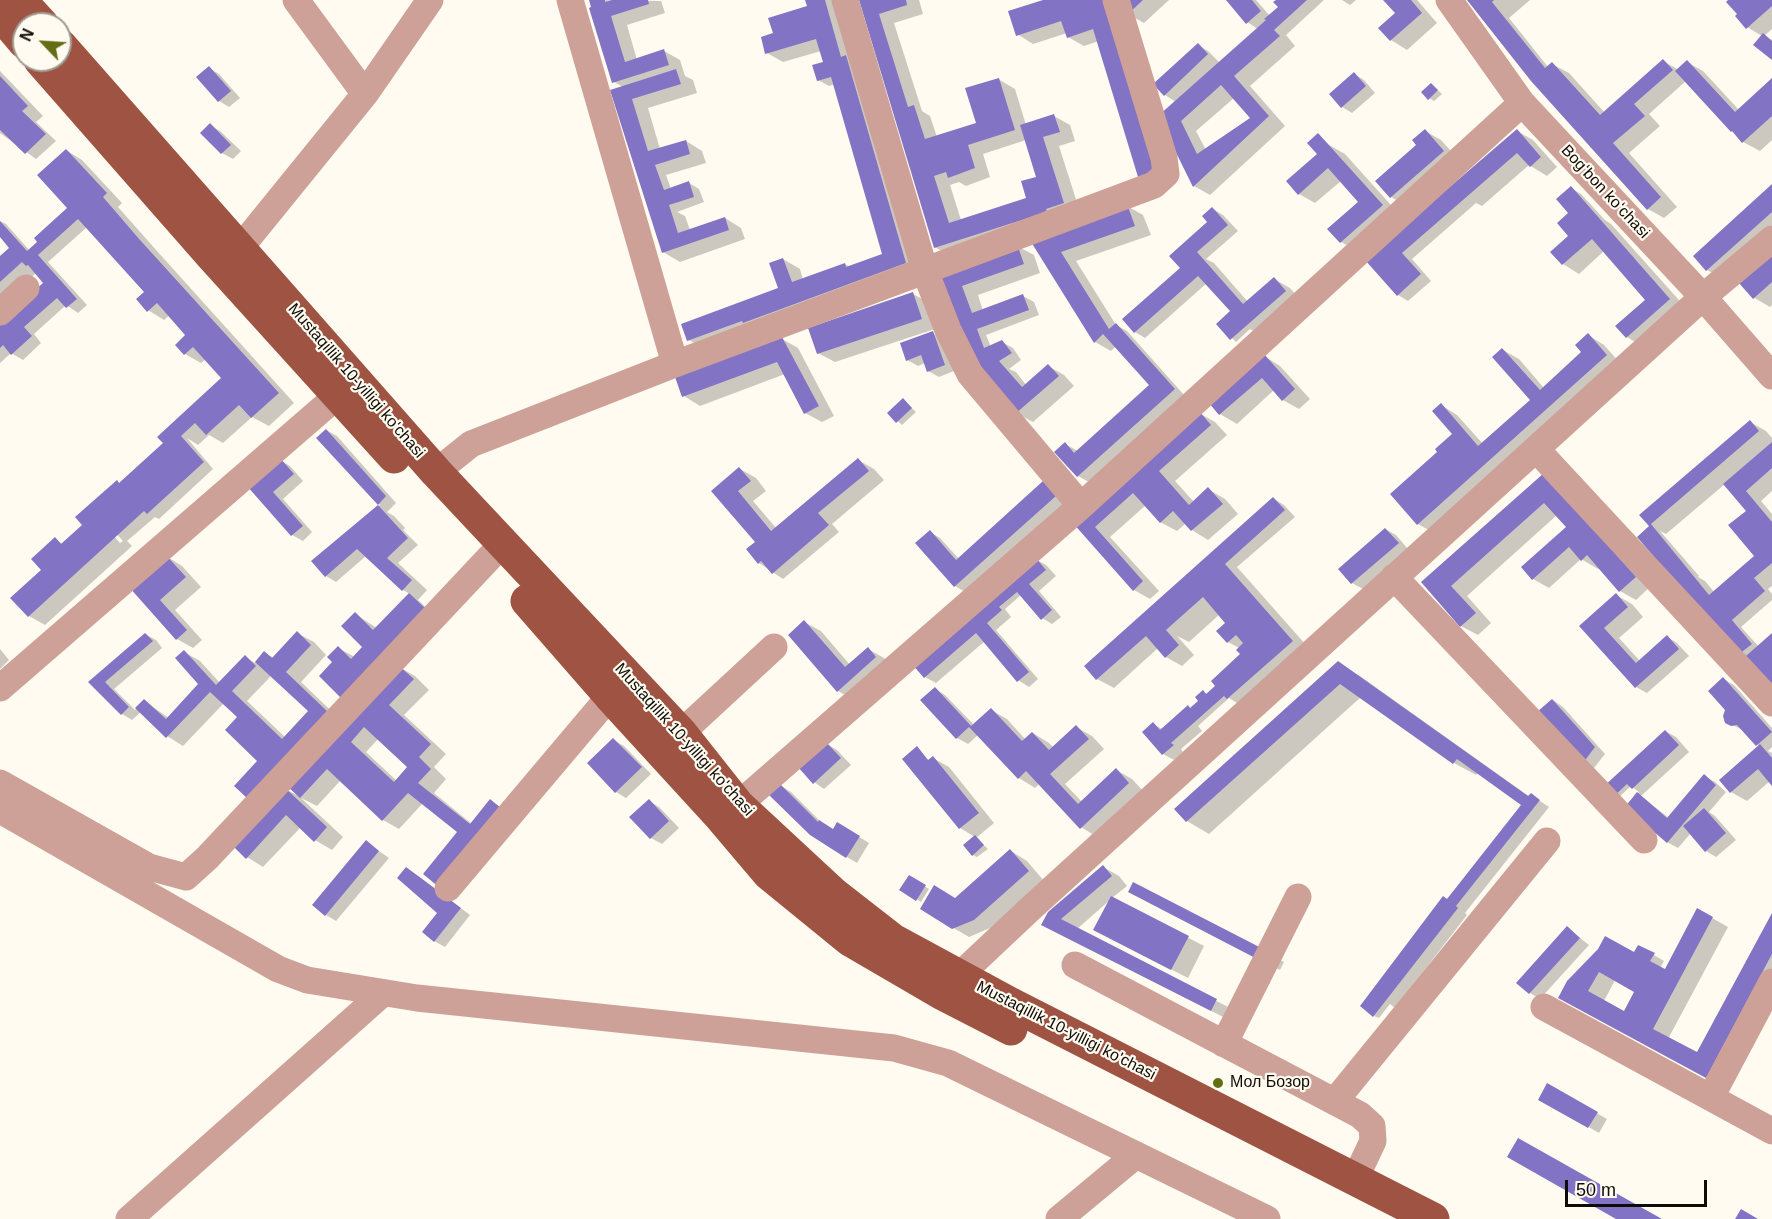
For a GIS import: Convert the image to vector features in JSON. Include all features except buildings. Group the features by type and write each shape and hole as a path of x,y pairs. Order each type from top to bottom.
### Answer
{"main road":[{"path":"20,0 31,12"},
{"path":"0,14 12,28"},
{"name":"Mustaqillik 10-yilligi ko'chasi","path":"72,59 436,472 681,733 738,805 834,894 950,985 1021,1009 1433,1219"},
{"name":"Mustaqillik 10-yilligi ko'chasi","path":"51,72 337,396 490,557 610,696 719,814 770,874 850,940 950,985 1384,1219"}],"street":[{"path":"296,0 365,94"},
{"path":"240,248 365,94 430,0"},
{"path":"570,0 675,364"},
{"path":"846,0 925,271 948,330 970,374 1081,506"},
{"path":"436,472 471,444 675,364 1154,185 1166,174 1164,158 1116,0"},
{"name":"Bogʻbon koʻchasi","path":"1449,0 1522,103 1703,297 1772,376"},
{"path":"738,805 1081,506 1522,103"},
{"path":"950,985 1031,908 1536,448 1703,297 1772,239"},
{"path":"0,312 26,288"},
{"path":"0,688 337,396"},
{"path":"1536,448 1772,703"},
{"path":"0,783 149,867 186,877 207,858 490,557"},
{"path":"1394,577 1644,840"},
{"path":"681,733 774,647"},
{"path":"448,888 610,696"},
{"path":"0,810 278,969 307,980 383,993 894,1048 948,1063 1267,1219"},
{"path":"1335,1101 1547,841"},
{"path":"1224,1044 1298,897"},
{"path":"1075,965 1360,1115 1372,1126 1373,1140 1355,1179"},
{"path":"1711,1098 1772,982"},
{"path":"129,1219 383,993"},
{"path":"1544,1007 1772,1131"},
{"path":"1059,1219 1136,1155"}],"place":[{"name":"Мол Бозор","path":"1218,1083"}]}
